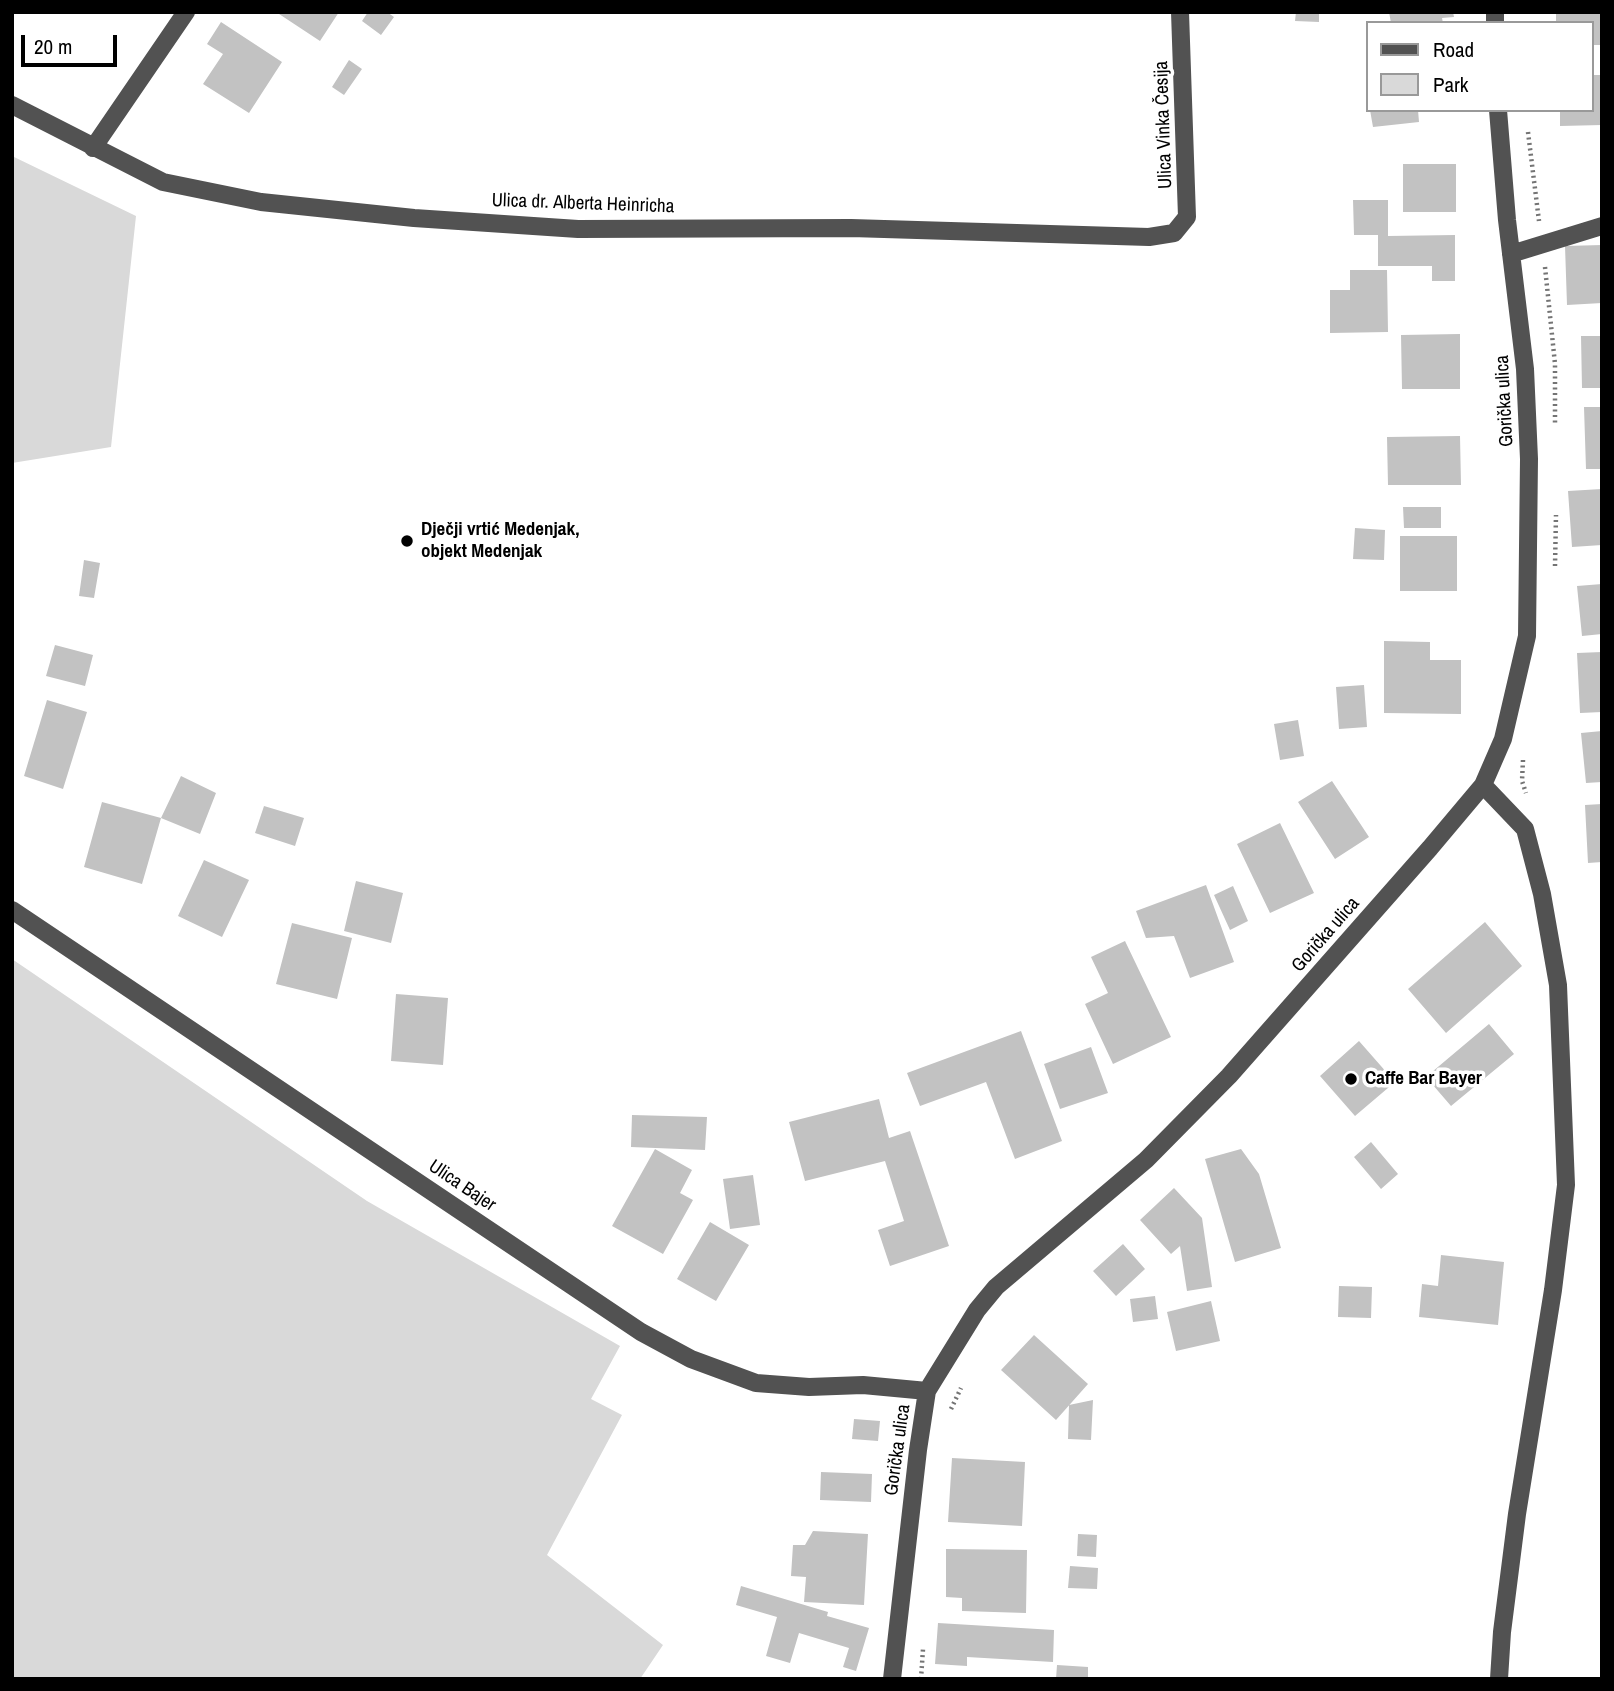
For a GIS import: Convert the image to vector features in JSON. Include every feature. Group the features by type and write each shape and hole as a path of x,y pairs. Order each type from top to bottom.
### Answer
{"street":[{"path":"93,148 186,12"},
{"name":"Ulica Vinka Česija","path":"1174,233 1187,217 1180,12"},
{"name":"Ulica dr. Alberta Heinricha","path":"12,105 163,182 261,202 414,218 578,229 851,228 1149,237 1174,233"},
{"name":"Gorička ulica","path":"892,1679 927,1391 977,1310 996,1287 1146,1160 1229,1076 1483,785 1503,739 1527,636 1529,459 1525,369 1511,254 1499,112"},
{"path":"1511,254 1602,226"},
{"path":"1483,785 1525,829 1542,894 1558,985 1566,1185 1553,1290 1517,1514 1502,1632 1499,1679"},
{"name":"Ulica Bajer","path":"12,910 641,1332 691,1359 756,1382 809,1387 863,1385 927,1391"}],"path":[{"path":"1526,121 1555,364 1555,430"},
{"path":"1555,578 1556,511"},
{"path":"1510,811 1529,799 1522,781 1522,761 1526,751"},
{"path":"948,1416 965,1381"},
{"path":"921,1679 924,1639"}],"green space":[{"path":"12,156 136,216 111,447 12,463"},
{"path":"12,959 367,1201 620,1346 591,1399 622,1415 547,1555 663,1645 640,1679 12,1679"}],"building":[{"path":"276,12 339,12 320,41"},
{"path":"368,12 387,12 394,17 381,35 362,21"},
{"path":"1296,12 1319,12 1319,22 1295,21"},
{"path":"1389,12 1453,12 1454,17 1442,18 1443,21 1391,21"},
{"path":"1556,12 1602,12 1602,45 1593,45 1593,21 1556,21"},
{"path":"221,22 282,62 249,113 203,84 223,54 207,44"},
{"path":"349,60 362,69 344,95 332,87"},
{"path":"1593,75 1602,75 1602,125 1560,126 1560,112 1593,112"},
{"path":"1370,112 1418,112 1419,122 1373,127"},
{"path":"1403,164 1456,164 1456,212 1403,212"},
{"path":"1353,200 1388,200 1388,236 1455,235 1455,281 1432,281 1432,266 1378,266 1378,235 1354,235"},
{"path":"1602,245 1602,303 1567,305 1565,246"},
{"path":"1350,270 1387,270 1388,332 1330,333 1330,290 1350,290"},
{"path":"1460,334 1460,389 1402,389 1401,335"},
{"path":"1581,336 1602,336 1602,388 1582,388"},
{"path":"1584,407 1602,407 1602,469 1586,469"},
{"path":"1460,436 1461,485 1388,485 1387,437"},
{"path":"1602,489 1602,545 1572,547 1568,491"},
{"path":"1403,507 1441,507 1441,528 1404,528"},
{"path":"1355,528 1385,530 1384,560 1353,559"},
{"path":"1400,536 1457,536 1457,591 1400,591"},
{"path":"84,560 100,563 94,598 79,596"},
{"path":"1602,584 1602,634 1582,636 1577,586"},
{"path":"1384,641 1430,642 1430,660 1461,660 1461,714 1384,713"},
{"path":"55,645 93,655 85,686 46,676"},
{"path":"1602,652 1602,712 1580,713 1577,653"},
{"path":"1364,685 1367,727 1339,729 1336,687"},
{"path":"47,700 87,712 63,789 24,776"},
{"path":"1298,720 1304,756 1280,760 1274,724"},
{"path":"1602,731 1602,782 1586,783 1581,733"},
{"path":"181,776 216,793 200,834 161,818"},
{"path":"1332,781 1369,837 1335,859 1298,802"},
{"path":"102,802 161,818 142,884 84,867"},
{"path":"1602,804 1602,862 1588,863 1585,805"},
{"path":"264,806 304,818 295,846 255,833"},
{"path":"1280,823 1314,893 1270,913 1237,844"},
{"path":"204,860 249,880 222,937 178,916"},
{"path":"356,881 403,893 391,943 344,931"},
{"path":"1206,885 1234,962 1190,978 1174,936 1146,938 1136,911"},
{"path":"1233,886 1248,921 1230,930 1214,895"},
{"path":"1485,922 1522,966 1446,1033 1408,989"},
{"path":"292,923 352,938 337,999 276,984"},
{"path":"1125,941 1171,1037 1113,1064 1085,1004 1108,993 1091,957"},
{"path":"396,994 448,998 443,1065 391,1061"},
{"path":"1489,1024 1514,1054 1451,1106 1426,1077"},
{"path":"1021,1031 1062,1141 1015,1159 986,1082 920,1106 907,1073"},
{"path":"1359,1041 1395,1082 1355,1116 1320,1076"},
{"path":"1091,1047 1108,1093 1060,1109 1044,1064"},
{"path":"879,1099 889,1138 910,1131 949,1246 890,1266 878,1230 904,1221 885,1161 805,1181 789,1122"},
{"path":"632,1115 707,1117 705,1150 631,1147"},
{"path":"1371,1142 1398,1174 1381,1189 1354,1157"},
{"path":"655,1149 692,1170 680,1193 693,1200 663,1254 612,1226"},
{"path":"1241,1149 1259,1174 1281,1248 1235,1262 1205,1159"},
{"path":"753,1175 760,1225 730,1229 723,1179"},
{"path":"1174,1188 1202,1218 1212,1287 1187,1291 1180,1246 1171,1254 1140,1220"},
{"path":"710,1222 749,1245 716,1301 677,1279"},
{"path":"1123,1244 1145,1269 1116,1296 1093,1271"},
{"path":"1441,1255 1504,1262 1498,1325 1419,1317 1422,1284 1438,1286"},
{"path":"1339,1286 1372,1287 1371,1318 1338,1317"},
{"path":"1155,1296 1158,1319 1133,1322 1130,1299"},
{"path":"1211,1301 1220,1341 1176,1351 1167,1312"},
{"path":"1034,1335 1088,1384 1056,1420 1001,1370"},
{"path":"1093,1400 1091,1440 1068,1439 1069,1405"},
{"path":"854,1419 880,1421 878,1441 852,1439"},
{"path":"952,1458 1025,1462 1022,1526 948,1522"},
{"path":"821,1472 872,1474 871,1502 820,1500"},
{"path":"813,1531 868,1534 864,1605 804,1602 806,1577 791,1576 793,1545 805,1545"},
{"path":"1078,1534 1097,1535 1096,1557 1077,1556"},
{"path":"946,1549 1027,1550 1026,1613 962,1611 962,1598 946,1597"},
{"path":"1070,1566 1098,1568 1097,1589 1068,1588"},
{"path":"741,1586 828,1612 827,1616 869,1628 856,1671 843,1667 849,1648 799,1633 790,1663 766,1656 777,1617 736,1605"},
{"path":"938,1623 1054,1630 1053,1662 967,1657 967,1666 935,1664"},
{"path":"1057,1665 1088,1667 1088,1679 1056,1679"}],"place":[{"name":"Dječji vrtić Medenjak, objekt Medenjak","path":"407,541"},
{"name":"Caffe Bar Bayer","path":"1351,1079"}]}
